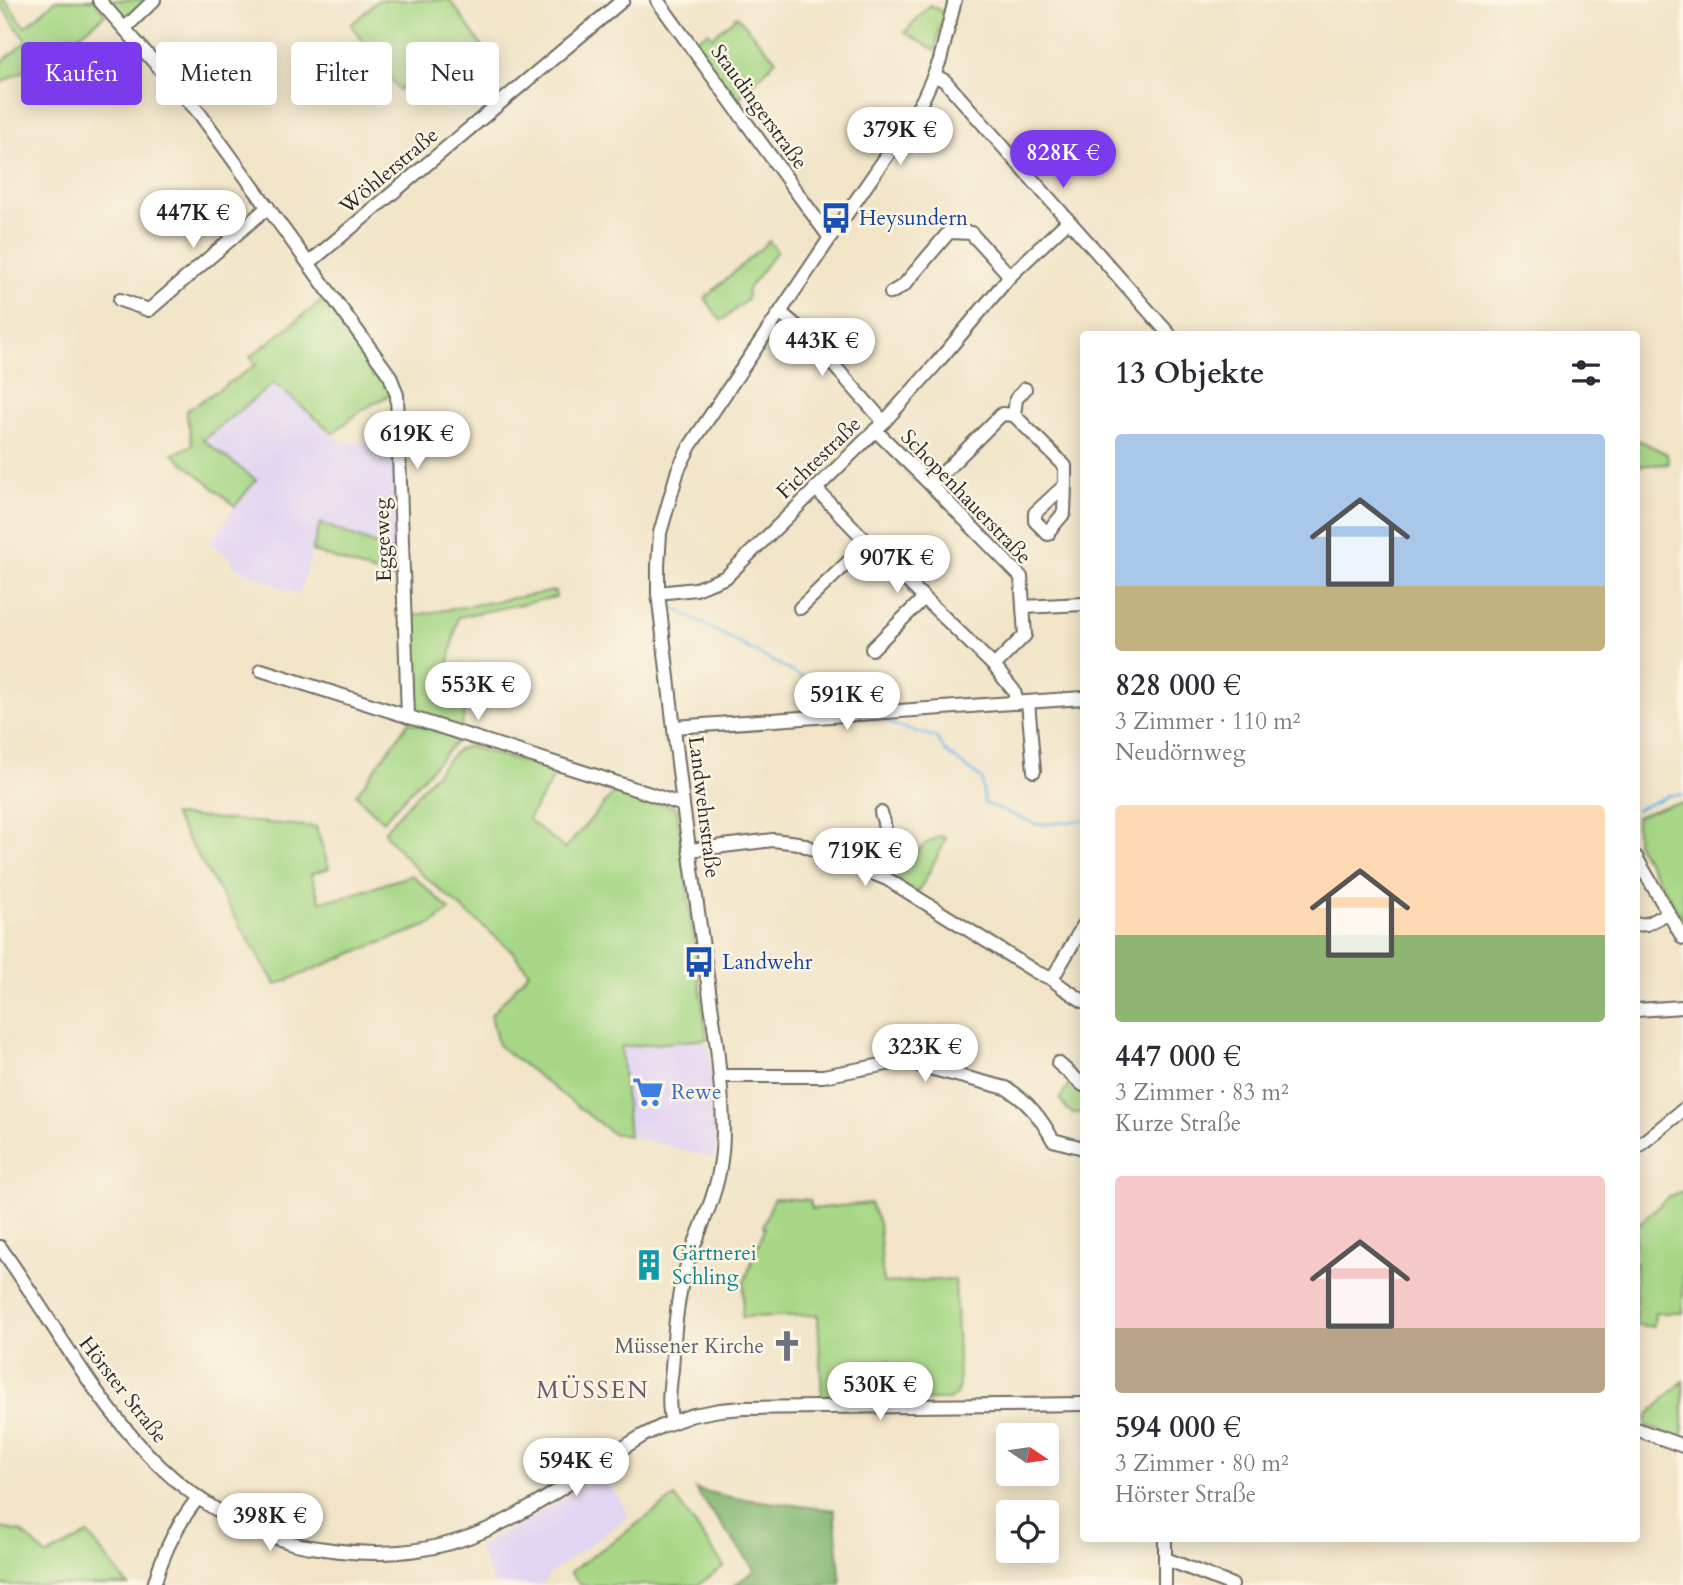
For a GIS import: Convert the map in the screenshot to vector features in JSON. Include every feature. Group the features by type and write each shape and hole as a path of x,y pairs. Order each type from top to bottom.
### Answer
{"street":[{"name":"Eggeweg","path":"99,0 200,114 390,376 397,395 408,717"},
{"path":"125,28 154,0"},
{"name":"Wöhlerstraße","path":"309,263 623,0"},
{"name":"Staudingerstraße","path":"656,0 830,238"},
{"name":"Landwehrstraße","path":"672,1422 669,1407 671,1372 680,1295 684,1276 712,1200 722,1159 720,1076 661,628 658,593 660,533 678,470 700,430 902,134 923,99 940,60 955,0"},
{"path":"934,75 945,81 1166,331"},
{"path":"120,300 149,310 268,208"},
{"name":"Fichtestraße","path":"658,593 696,589 726,577 879,426 936,364 1010,276 1068,221"},
{"path":"891,293 904,285 949,232 971,233 1010,276"},
{"name":"Schopenhauerstraße","path":"781,313 806,334 879,426 931,485 1021,577 1025,635 994,666"},
{"path":"931,485 1008,414 1020,394"},
{"path":"1008,414 1065,466 1065,485 1065,508 1064,513 1048,533 1035,522 1035,513 1049,503 1065,485"},
{"path":"815,488 994,666 1014,691 1022,703 1034,771"},
{"path":"1049,503 1065,508"},
{"path":"800,608 868,543"},
{"path":"872,649 924,598"},
{"path":"1023,607 1080,604"},
{"path":"261,670 683,806"},
{"path":"675,727 1080,698"},
{"path":"866,871 880,852 886,825 881,813"},
{"path":"690,850 773,840 798,843 887,879 1036,972 1052,979 1080,999"},
{"path":"1640,864 1683,938"},
{"path":"1640,925 1668,913"},
{"path":"1052,979 1080,931"},
{"path":"1640,1010 1683,1007"},
{"path":"720,1076 823,1076 898,1062 910,1063 1006,1088 1032,1109 1054,1140 1080,1147"},
{"path":"1058,1063 1080,1082"},
{"path":"1640,1146 1683,1110"},
{"name":"Hörster Straße","path":"0,1247 103,1401 142,1449 198,1498 241,1524 290,1543 362,1553 414,1551 466,1538 518,1515 644,1435 672,1422 720,1410 819,1406 1080,1404"},
{"path":"1640,1430 1683,1446"},
{"path":"155,1585 174,1534 198,1498"},
{"path":"1165,1542 1165,1585"},
{"path":"1166,1559 1232,1585"}],"shaded area":[{"path":"275,383 343,444 397,438 399,554 321,523 299,595 231,566 234,560 211,544 255,480 203,440"},
{"path":"702,1040 708,1045 716,1145 714,1158 629,1136 621,1047"},
{"path":"602,1473 629,1515 548,1575 543,1585 494,1585 478,1547 545,1510"}],"green space":[{"path":"0,0 5,0 25,27 56,0 95,0 105,15 70,42 25,42"},
{"path":"104,0 150,0 125,23"},
{"path":"378,0 450,0 480,42 406,42 406,84 399,90 392,81 392,42 364,42 351,25"},
{"path":"930,5 945,13 935,51 905,32"},
{"path":"737,16 776,60 736,101 692,42 708,32 712,37"},
{"path":"21,45 21,72 0,83 0,64"},
{"path":"769,241 777,251 748,289 747,300 721,321 705,298"},
{"path":"328,296 393,393 362,410 333,433 274,383 203,440 256,480 235,506 173,454 192,445 186,411 256,365 250,357"},
{"path":"1640,441 1667,454 1668,464 1640,466"},
{"path":"320,523 399,554 401,579 312,551"},
{"path":"555,591 556,597 458,617 448,667 449,681 466,703 461,731 421,717 415,710 413,699 410,616"},
{"path":"409,722 454,737 456,742 383,821 356,795"},
{"path":"467,746 557,772 528,819 565,849 618,788 677,808 707,1039 621,1047 629,1136 612,1133 498,1045 491,1015 529,972 512,951 418,871 387,837 385,831 388,826 456,751"},
{"path":"1683,803 1683,920 1640,850 1640,816"},
{"path":"173,815 316,827 329,868 311,874 320,901 341,898 412,875 450,910 432,924 276,985"},
{"path":"940,836 945,838 944,844 919,891 893,879 889,873 901,868 925,844"},
{"path":"1071,1080 1080,1087 1080,1113 1071,1113 1060,1099"},
{"path":"1683,1191 1683,1313 1655,1313 1654,1326 1640,1326 1640,1223 1669,1196"},
{"path":"774,1198 810,1200 812,1209 870,1203 879,1223 883,1283 955,1279 959,1386 956,1395 949,1400 893,1400 890,1361 864,1363 867,1400 822,1401 818,1315 742,1317 744,1283"},
{"path":"1683,1381 1683,1440 1647,1426 1646,1422 1648,1415"},
{"path":"695,1489 734,1498 834,1510 841,1585 735,1585 755,1570"},
{"path":"675,1497 724,1566 698,1585 580,1585 570,1572"},
{"path":"0,1528 22,1532 47,1556 88,1534 128,1585 0,1585"}],"waterway":[{"path":"670,606 858,707"},
{"path":"885,720 936,737 946,752 982,779 984,803 1038,825 1080,820"},
{"path":"1640,808 1670,795 1683,795"}],"place":[{"name":"Heysundern","path":"836,218"},
{"name":"Landwehr","path":"699,962"},
{"name":"Rewe","path":"648,1092"},
{"name":"Gärtnerei Schling","path":"649,1265"},
{"name":"Müssener Kirche","path":"787,1346"}],"district":[{"name":"MÜSSEN","path":"593,1390"}]}
